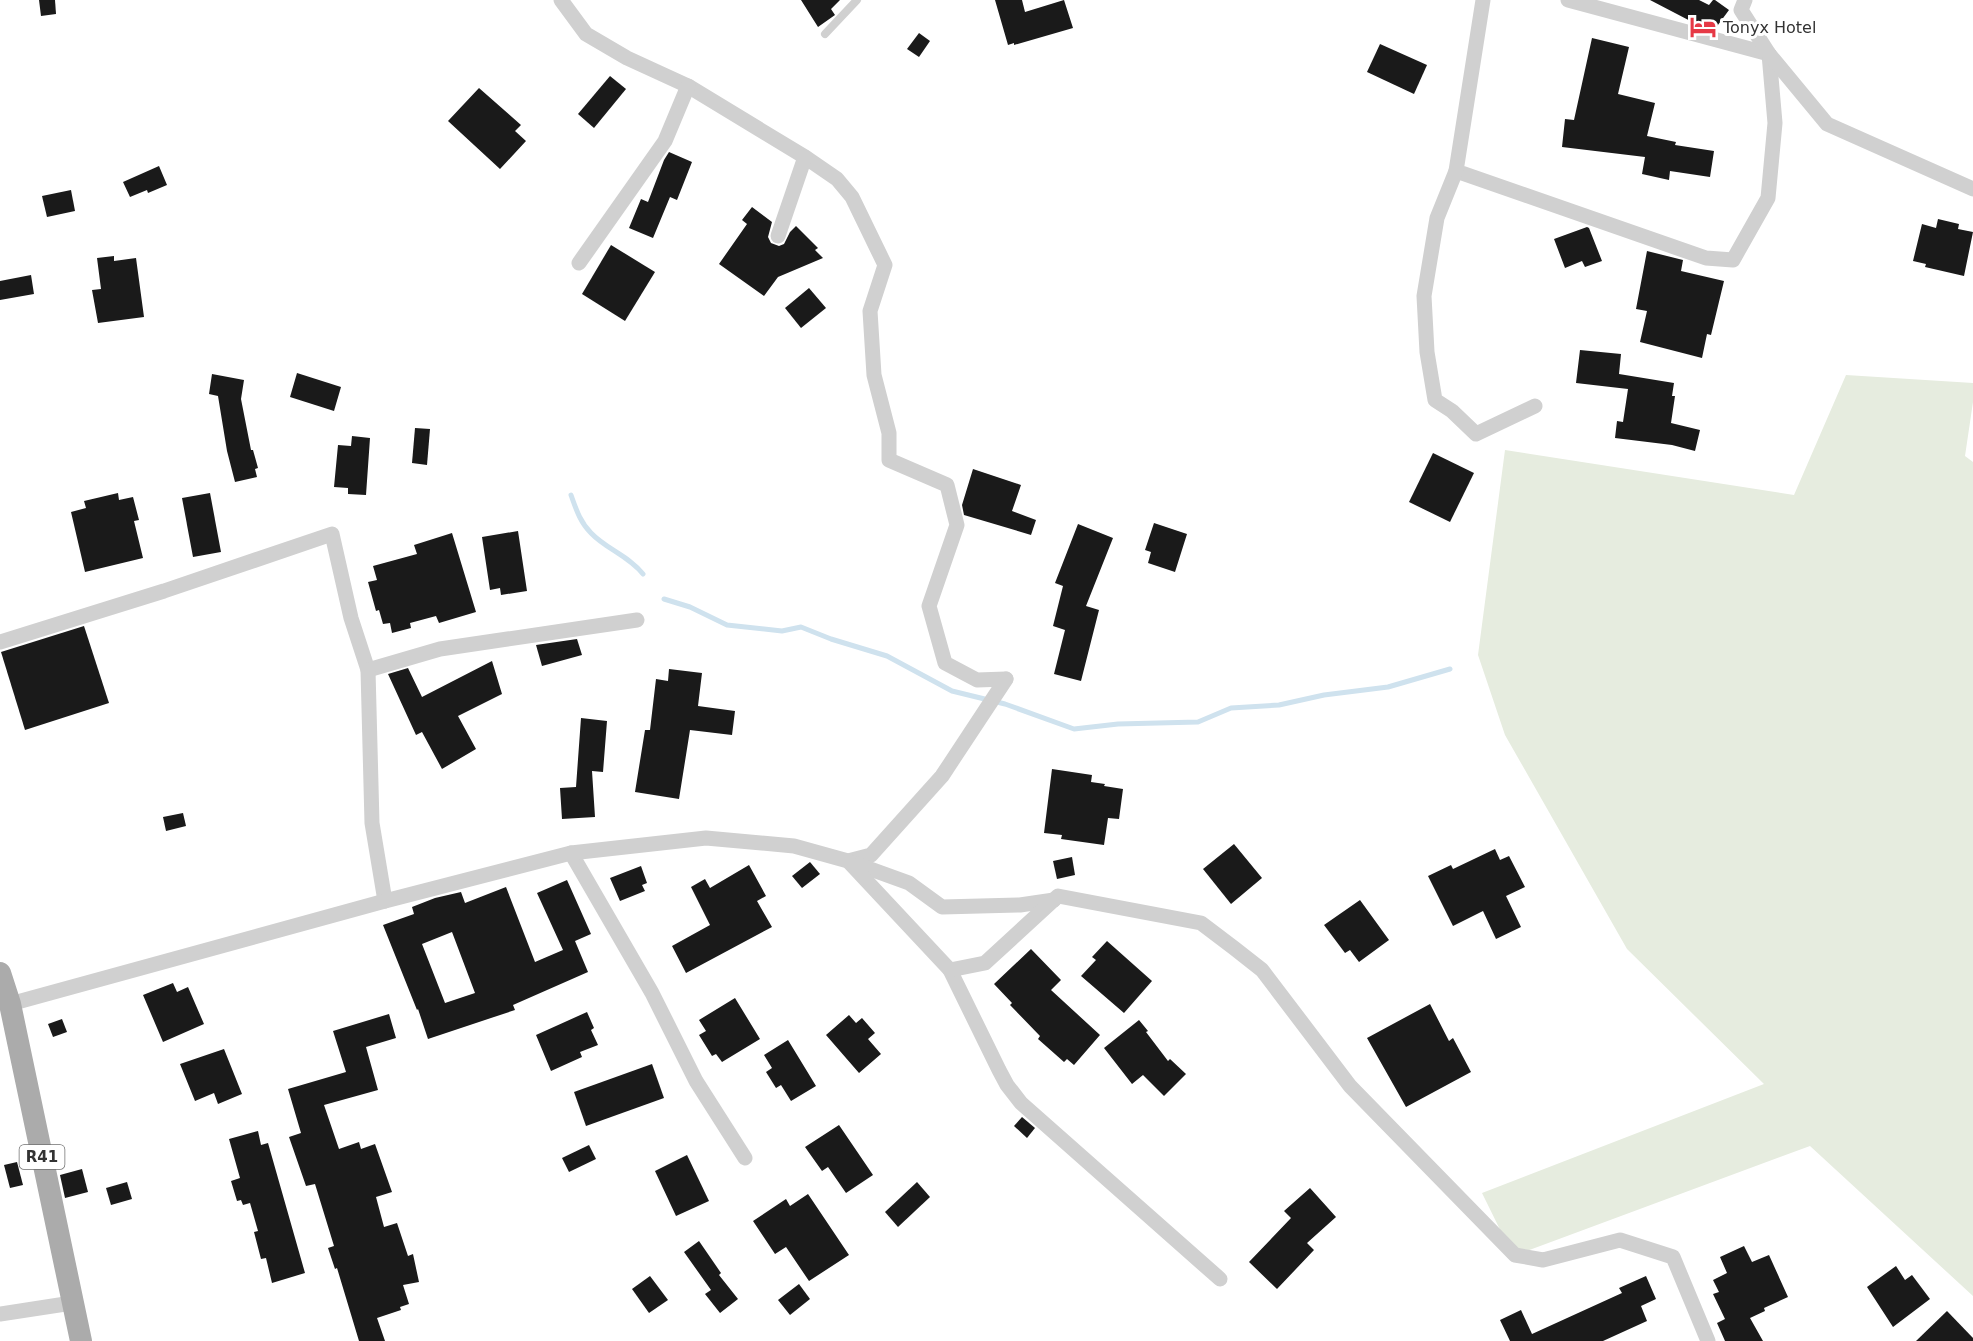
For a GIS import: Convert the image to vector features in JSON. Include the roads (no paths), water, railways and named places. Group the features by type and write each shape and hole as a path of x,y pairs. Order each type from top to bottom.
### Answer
{"main road":[{"name":"R41","path":"0,973 10,1004 81,1341"}],"street":[{"path":"561,0 586,34 627,58 688,86 805,156 837,179 852,197 885,265 870,311 874,375 889,433 889,460 947,485 957,525 929,606 945,663 977,680 1006,680 942,777 872,855 848,861"},
{"path":"1483,0 1456,171 1437,219 1424,296 1427,352 1435,400 1452,411 1476,434 1535,406"},
{"path":"1568,0 1769,54"},
{"path":"1745,0 1741,10 1769,54 1827,124 1973,189"},
{"path":"1456,171 1706,258 1733,260 1768,198 1774,123 1769,54"},
{"path":"579,263 665,141 688,86"},
{"path":"778,236 805,156"},
{"path":"0,642 164,591 332,534 351,618 368,670 372,823 385,901"},
{"path":"368,670 440,649 637,620"},
{"path":"10,1004 385,901 571,853 706,838 794,846 848,861 909,883 942,907 1020,905 1054,900"},
{"path":"571,853 652,993 696,1081 745,1158"},
{"path":"848,861 950,970 1007,1085 1021,1103 1221,1279"},
{"path":"950,970 985,963 1058,896 1201,922 1262,970 1350,1086 1515,1255 1543,1260 1620,1240 1672,1257 1708,1341"},
{"path":"0,1314 72,1303"}],"lane":[{"path":"825,34 857,0"}],"waterway":[{"path":"571,495 587,529 603,544 631,562 643,574"},
{"path":"664,599 690,607 727,625 782,631 801,627 887,656 952,691 1005,704 1074,729 1118,724 1198,722 1231,708 1279,705 1324,695 1388,687 1450,669"}],"place":[{"name":"Tonyx Hotel","path":"1703,27"}]}
